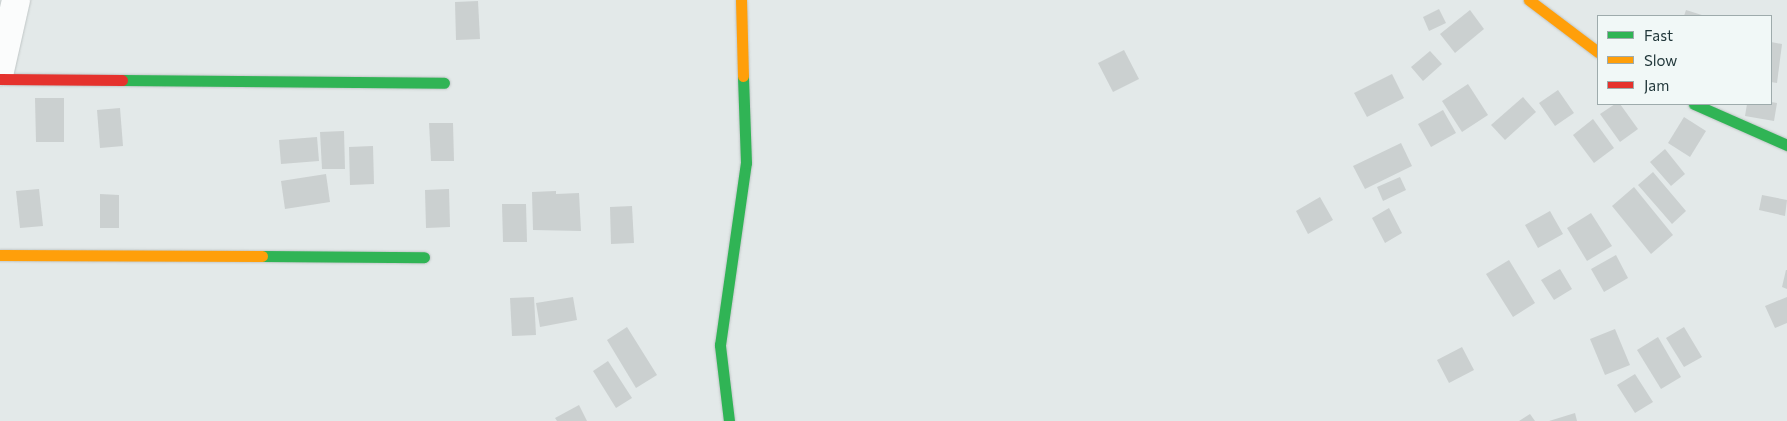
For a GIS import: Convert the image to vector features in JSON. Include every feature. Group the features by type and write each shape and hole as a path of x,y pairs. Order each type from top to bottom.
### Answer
{"street":[{"path":"0,70 16,0"},
{"path":"729,421 720,345 746,163 741,0"},
{"path":"1529,0 1597,51"},
{"path":"0,79 444,83"},
{"path":"1696,105 1787,145"},
{"path":"0,256 424,258"}],"building":[{"path":"478,1 480,39 456,40 455,2"},
{"path":"1439,9 1446,23 1429,31 1423,17"},
{"path":"1470,10 1484,29 1455,53 1440,34"},
{"path":"1686,10 1702,15 1684,15"},
{"path":"1772,42 1782,44 1777,83 1772,82"},
{"path":"1124,50 1139,79 1113,92 1098,63"},
{"path":"1430,51 1442,64 1423,81 1411,67"},
{"path":"1392,74 1404,98 1367,117 1354,93"},
{"path":"1468,84 1488,115 1462,132 1442,101"},
{"path":"1558,90 1574,113 1555,126 1539,103"},
{"path":"1523,97 1536,112 1505,140 1491,125"},
{"path":"35,98 64,98 64,142 36,142"},
{"path":"1772,102 1777,103 1774,121 1745,116 1747,105 1772,105"},
{"path":"1614,105 1621,105 1638,129 1620,142 1600,114"},
{"path":"120,108 123,146 100,148 97,110"},
{"path":"1443,110 1456,133 1431,147 1418,124"},
{"path":"1684,117 1706,131 1690,157 1668,143"},
{"path":"1593,119 1614,148 1594,163 1573,135"},
{"path":"429,123 453,123 454,161 431,161"},
{"path":"344,131 345,169 322,169 320,132"},
{"path":"317,137 319,161 281,164 279,140"},
{"path":"1401,143 1412,166 1365,189 1353,166"},
{"path":"373,146 374,184 350,185 349,147"},
{"path":"1665,149 1685,174 1671,186 1650,162"},
{"path":"1653,172 1686,211 1672,224 1638,185"},
{"path":"326,174 330,202 285,209 281,181"},
{"path":"1400,177 1406,190 1383,201 1377,187"},
{"path":"1634,187 1673,235 1651,254 1612,206"},
{"path":"39,189 43,226 20,228 16,191"},
{"path":"449,189 450,227 426,228 425,190"},
{"path":"556,191 556,194 579,193 581,231 533,230 532,192"},
{"path":"100,194 119,195 119,228 100,228"},
{"path":"1762,195 1787,200 1785,216 1759,210"},
{"path":"1320,197 1333,220 1308,234 1296,211"},
{"path":"502,204 526,204 527,242 503,242"},
{"path":"632,206 634,243 611,244 610,207"},
{"path":"1389,208 1402,233 1385,243 1372,218"},
{"path":"1550,211 1563,234 1538,248 1525,225"},
{"path":"1591,213 1612,246 1587,261 1567,228"},
{"path":"1616,255 1628,278 1604,292 1591,269"},
{"path":"1509,260 1535,303 1513,317 1486,274"},
{"path":"1560,269 1572,289 1554,300 1541,280"},
{"path":"1787,270 1787,289 1782,287"},
{"path":"534,297 536,335 512,336 510,298"},
{"path":"573,297 577,320 540,327 536,303"},
{"path":"1787,297 1787,323 1775,328 1765,306"},
{"path":"627,327 657,375 636,388 607,340"},
{"path":"1684,327 1702,357 1684,367 1666,338"},
{"path":"1615,329 1630,365 1605,375 1590,339"},
{"path":"1658,337 1681,377 1661,389 1637,350"},
{"path":"1462,347 1474,370 1449,383 1437,360"},
{"path":"608,361 632,398 616,408 593,371"},
{"path":"1635,374 1653,402 1635,413 1617,385"},
{"path":"579,405 587,421 557,421 555,418"},
{"path":"1575,413 1577,421 1549,421"},
{"path":"1530,414 1535,421 1519,421"}],"traffic: fast":[{"path":"729,421 720,345 746,163 743,76"},
{"path":"122,80 444,83"},
{"path":"1696,105 1787,145"},
{"path":"262,256 424,257"}],"traffic: slow":[{"path":"741,0 743,76"},
{"path":"1529,0 1597,51"},
{"path":"0,255 262,256"}],"traffic: jam":[{"path":"0,79 122,80"}]}
